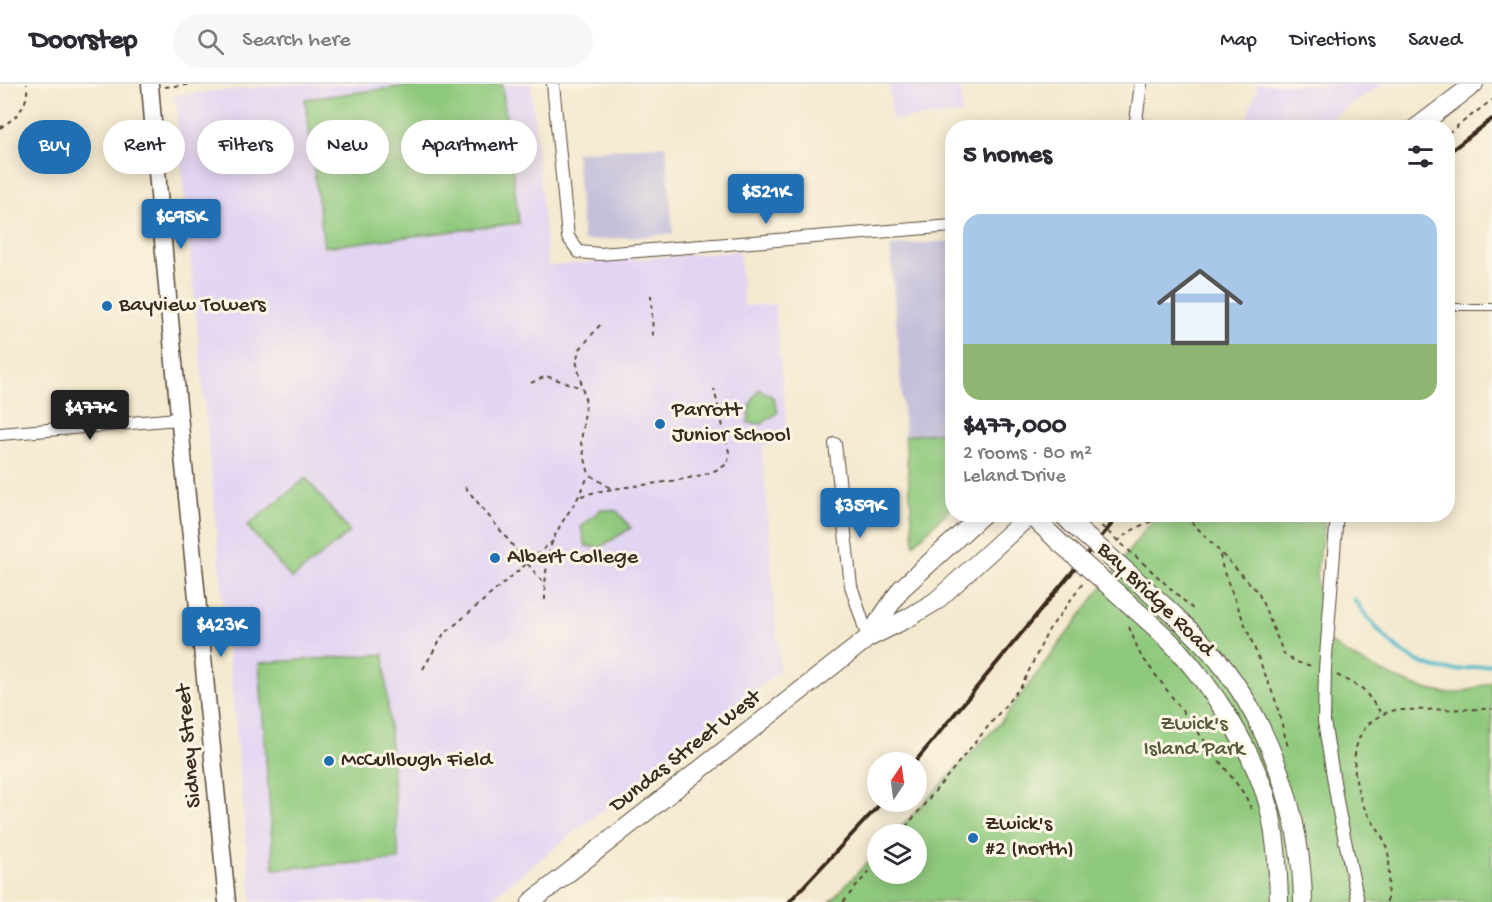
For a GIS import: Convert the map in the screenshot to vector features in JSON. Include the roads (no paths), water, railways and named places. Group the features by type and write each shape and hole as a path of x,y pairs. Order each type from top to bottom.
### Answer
{"main road":[{"path":"1427,120 1474,84"},
{"name":"Sidney Street","path":"150,86 178,419 188,487 227,902"},
{"name":"Dundas Street West","path":"868,638 901,589 974,522"},
{"name":"Dundas Street West","path":"531,902 868,638 936,601 1022,522"},
{"name":"Bay Bridge Road","path":"1038,522 1177,649 1211,691 1253,764 1265,795 1271,824 1279,902"},
{"name":"Bay Bridge Road","path":"1079,522 1137,569 1236,683 1280,776 1298,850 1303,902"}],"street":[{"path":"553,84 568,237 579,252 600,254 945,227"},
{"path":"1137,120 1141,84"},
{"path":"0,434 178,419"},
{"path":"835,444 850,586 868,638"},
{"path":"1336,522 1325,669 1324,721 1339,812 1358,902"}],"lane":[{"path":"1455,307 1492,307"}],"waterway":[{"path":"1354,599 1381,633 1415,660 1428,666 1448,670 1492,664"}],"railway":[{"path":"1455,148 1492,119"},
{"path":"923,752 1113,522"},
{"path":"789,902 873,812"}],"place":[{"name":"Bayview Towers","path":"107,306"},
{"name":"Parrott Junior School","path":"660,424"},
{"name":"Albert College","path":"495,558"},
{"name":"McCullough Field","path":"329,761"},
{"name":"Zwick's #2 (north)","path":"973,838"}],"park label":[{"name":"Zwick's Island Park","path":"1194,738"}]}
